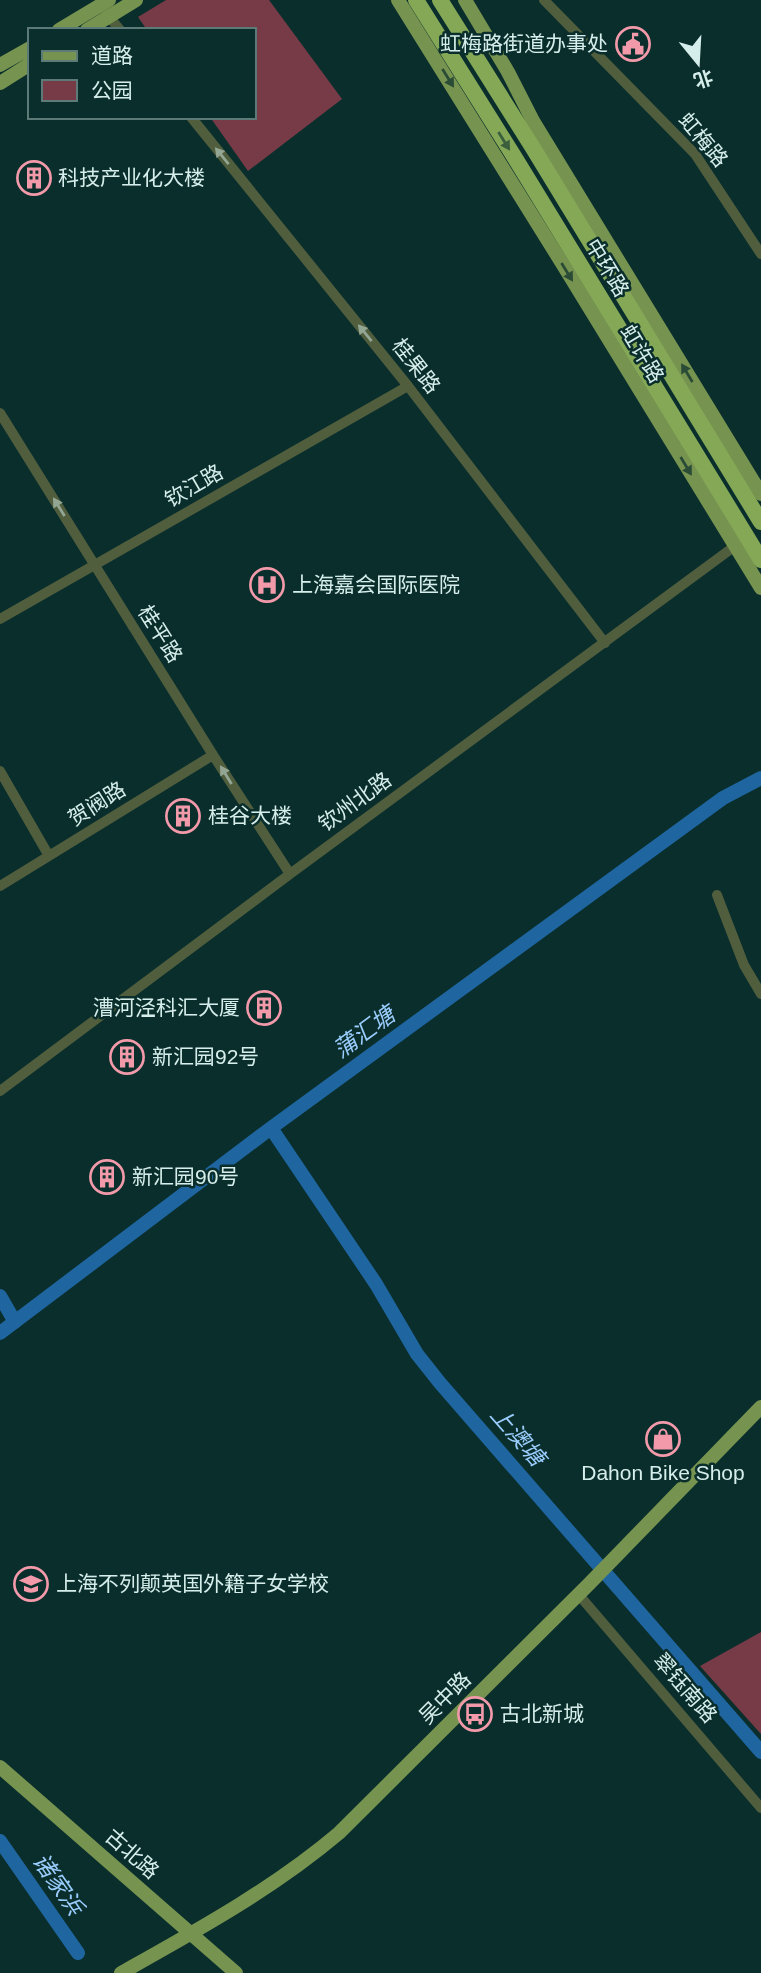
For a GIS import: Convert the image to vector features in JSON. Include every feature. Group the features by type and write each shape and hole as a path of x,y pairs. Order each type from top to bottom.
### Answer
{"highway":[{"name":"中环路","path":"416,0 761,560"},
{"name":"中环路","path":"440,0 761,522"}],"main road":[{"path":"64,28 104,5 136,0"},
{"name":"虹许路","path":"398,0 761,588"},
{"name":"虹许路","path":"465,0 508,72 533,121 761,494"},
{"path":"88,28 104,5"},
{"path":"0,65 28,49"},
{"path":"0,83 28,65"},
{"name":"吴中路","path":"121,1973 281,1878 339,1833 579,1595 761,1407"},
{"name":"古北路","path":"0,1767 236,1973"}],"street":[{"name":"虹梅路","path":"544,0 695,154 761,254"},
{"path":"104,5 119,28"},
{"name":"桂果路","path":"193,119 408,386 606,643"},
{"name":"钦江路","path":"0,620 408,386"},
{"name":"桂平路","path":"0,413 290,874"},
{"name":"钦州北路","path":"0,1091 736,546"},
{"name":"贺阀路","path":"0,886 213,755"},
{"path":"0,771 49,856"},
{"path":"717,895 744,965 761,994"},
{"name":"翠钰南路","path":"579,1595 761,1808"}],"green space":[{"path":"166,0 269,0 342,99 248,171 211,119 256,119 256,28 146,28 138,17"},
{"path":"761,1632 761,1734 700,1666"}],"waterway":[{"name":"蒲汇塘","path":"0,1333 271,1128 723,798 761,778"},
{"name":"上澳塘","path":"271,1128 376,1284 417,1354 761,1752"},
{"path":"0,1296 15,1322"},
{"name":"诸家浜","path":"0,1841 78,1953"}],"place":[{"name":"虹梅路街道办事处","path":"633,44"},
{"name":"科技产业化大楼","path":"34,178"},
{"name":"上海嘉会国际医院","path":"267,585"},
{"name":"桂谷大楼","path":"183,816"},
{"name":"漕河泾科汇大厦","path":"264,1008"},
{"name":"新汇园92号","path":"127,1057"},
{"name":"新汇园90号","path":"107,1177"},
{"name":"Dahon Bike Shop","path":"663,1439"},
{"name":"上海不列颠英国外籍子女学校","path":"31,1584"},
{"name":"古北新城","path":"475,1714"}]}
